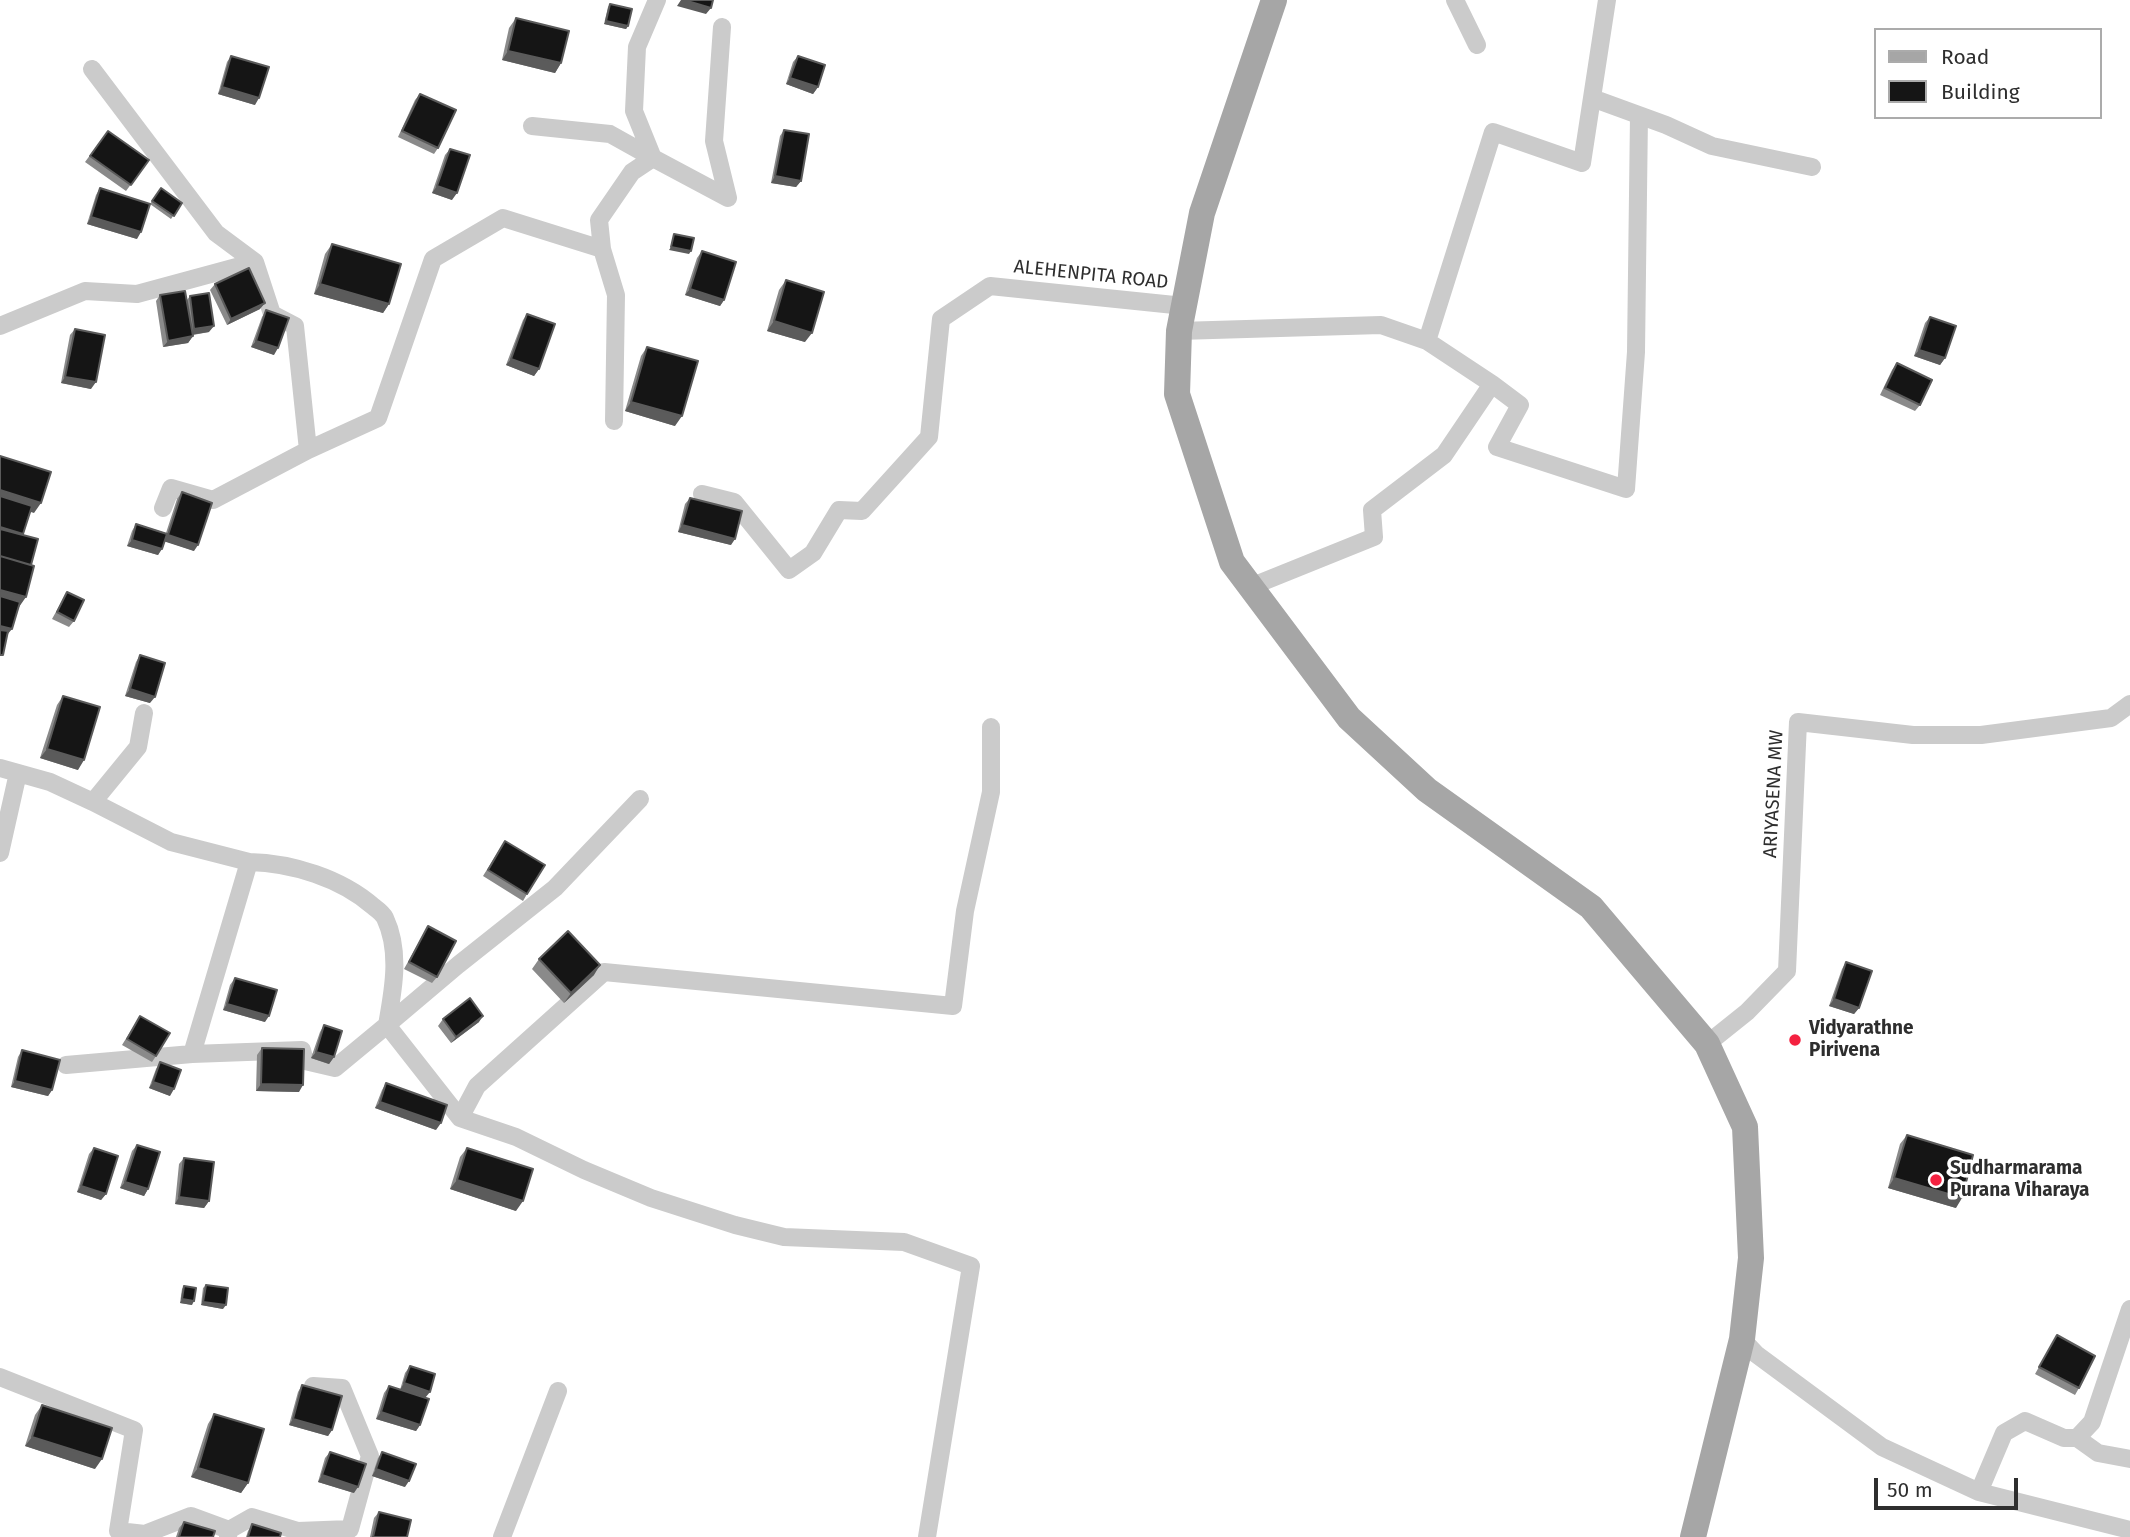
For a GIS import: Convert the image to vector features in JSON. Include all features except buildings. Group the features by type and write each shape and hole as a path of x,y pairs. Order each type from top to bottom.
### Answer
{"main road":[{"path":"1274,0 1202,213 1182,318 1177,394 1232,562 1349,718 1427,790 1591,907 1707,1044 1745,1127 1751,1258 1742,1339 1693,1537"}],"street":[{"path":"653,158 634,111 637,47 657,0"},
{"path":"1455,0 1477,45"},
{"path":"1427,341 1493,132 1581,163 1607,0"},
{"path":"532,126 610,134 728,198 714,141 722,27"},
{"path":"92,69 216,233 255,262 272,314 295,326 308,450"},
{"path":"1592,98 1712,146 1812,167"},
{"path":"1182,318 1381,324 1427,341 1520,405 1497,447 1626,489 1636,352 1639,115"},
{"path":"614,421 616,295 601,249 599,220 632,172 653,158"},
{"path":"163,508 171,488 213,500 308,450 378,418 433,259 503,218 601,249"},
{"path":"0,326 85,291 137,294 255,262"},
{"name":"ALEHENPITA ROAD","path":"702,494 734,502 789,570 813,553 839,510 862,511 929,437 941,319 990,286 1182,318"},
{"path":"1250,587 1374,537 1372,510 1444,455 1492,384"},
{"name":"ARIYASENA MW","path":"1707,1044 1747,1012 1787,971 1798,722 1913,735 1981,735 2111,718 2130,704"},
{"path":"93,802 138,747 144,713"},
{"path":"460,1118 477,1086 604,972 953,1006 965,911 991,792 991,727"},
{"path":"0,768 50,782 171,842 249,862 270,862 356,891 384,916 394,952 393,990 387,1026 460,1118 516,1137 651,1198 735,1225 784,1237 904,1242 971,1266 927,1537"},
{"path":"0,853 18,773"},
{"path":"66,1065 192,1054 302,1050 305,1061 335,1068 555,888 640,799"},
{"path":"192,1054 249,862"},
{"path":"2077,1438 2092,1422 2130,1309"},
{"path":"1742,1339 1756,1354 1882,1447 1979,1492 2130,1530"},
{"path":"0,1377 134,1430 118,1531 145,1534 191,1516 229,1534 252,1517 298,1531 351,1528 370,1456 342,1388 313,1386"},
{"path":"502,1537 558,1391"},
{"path":"1979,1492 2004,1433 2025,1421 2064,1438 2077,1438 2098,1453 2130,1459"}],"place":[{"name":"Vidyarathne Pirivena","path":"1795,1040"},
{"name":"Sudharmarama Purana Viharaya","path":"1936,1180"}]}
